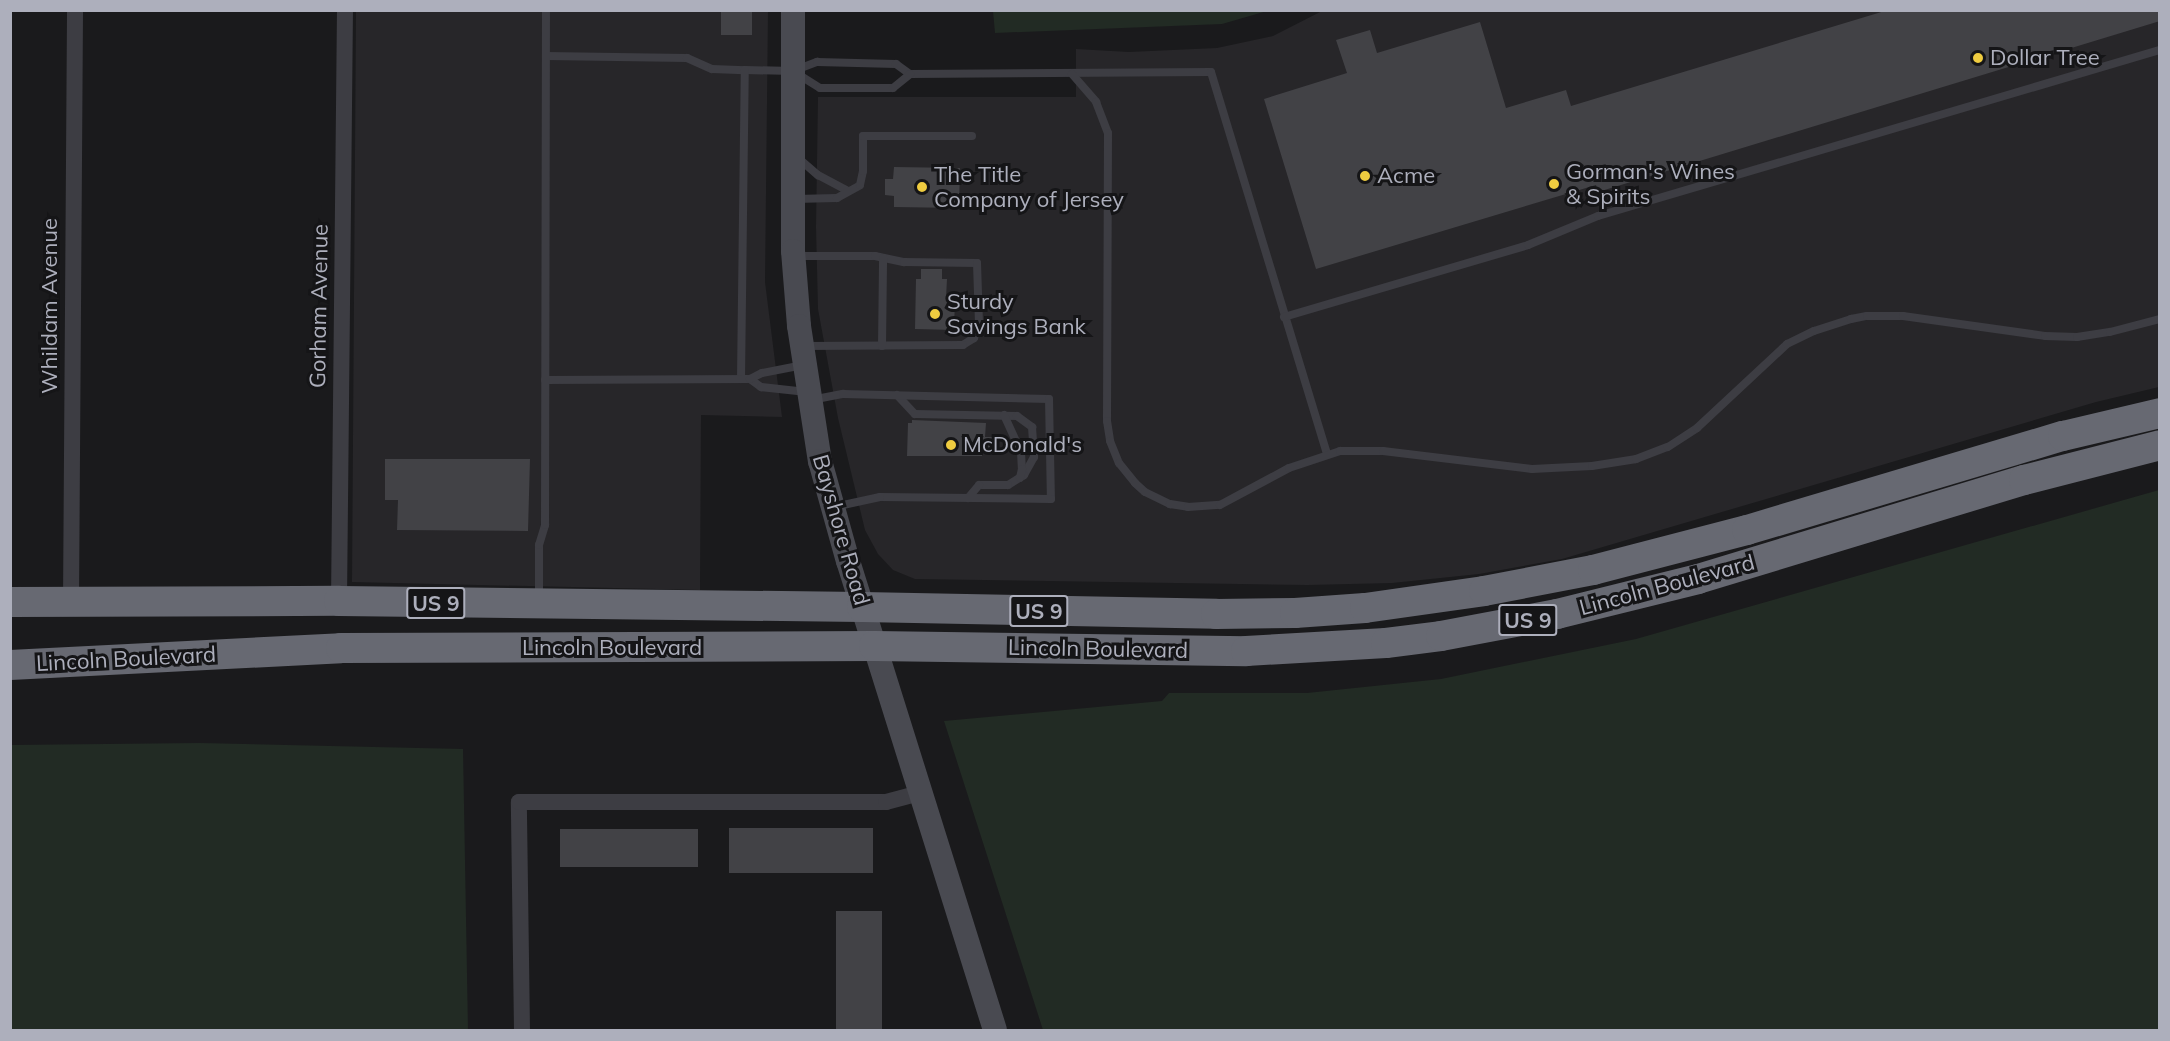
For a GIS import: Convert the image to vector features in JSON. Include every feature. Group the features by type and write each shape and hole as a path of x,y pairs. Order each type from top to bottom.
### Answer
{"highway":[{"name":"Lincoln Boulevard","path":"10,602 339,601 1272,614 1421,601 1538,581 1635,560 1747,530 2053,439 2160,413"},
{"name":"Lincoln Boulevard","path":"10,665 341,648 874,646 1309,650 1441,636 1557,614 1698,579 2024,480 2160,445"}],"main road":[{"name":"Bayshore Road","path":"793,10 791,199 793,256 803,355 820,461 862,607 995,1030"}],"street":[{"name":"Whildam Avenue","path":"71,602 75,10"},
{"name":"Gorham Avenue","path":"339,601 345,10"},
{"path":"522,1030 519,802 886,802 920,793"}],"lane":[{"path":"539,604 539,545 545,525 546,10"},
{"path":"1284,317 1528,245 1598,216 2160,50"},
{"path":"546,56 687,58 712,69 745,70 793,71 817,62 896,64 910,74 1211,72 1327,454"},
{"path":"745,70 745,379"},
{"path":"793,71 820,88 893,88 910,74"},
{"path":"1072,74 1096,102 1108,133 1107,421 1113,452 1126,474 1145,492 1157,499 1179,506 1206,507 1231,501 1288,468 1327,454 1353,450 1383,451 1532,469 1612,464 1652,453 1683,438 1712,416 1787,344 1814,331 1851,319 1903,316 2045,336 2077,338 2110,333 2160,319"},
{"path":"792,153 818,175 846,190 855,189 862,179 863,136 972,136"},
{"path":"791,199 837,198 846,190"},
{"path":"545,380 745,379 803,355 882,346 963,345 974,338 979,324 977,263 793,256"},
{"path":"882,346 883,258"},
{"path":"745,379 761,387 809,396 843,394 1049,399 1051,499 880,497 833,507"},
{"path":"897,395 915,414 1004,415 1023,418 1034,433 1032,463 1020,479 1008,485 979,485 968,498"},
{"path":"1004,415 1021,452 1020,479"}],"shaded area":[{"path":"993,10 1267,11 1222,24 995,33"},
{"path":"356,11 768,11 765,282 782,417 701,415 700,590 352,582"},
{"path":"1322,11 2159,11 2159,387 2096,402 1562,559 1479,574 1392,583 1308,585 915,579 893,570 878,554 865,530 838,418 818,309 816,227 818,97 1076,97 1076,49 1129,52 1217,48 1273,36"},
{"path":"2159,490 2159,1030 1043,1030 944,721 1162,701 1169,693 1307,693 1441,679 1636,639"},
{"path":"200,743 463,749 468,1030 11,1030 11,745"}],"building":[{"path":"721,10 752,10 752,35 721,35"},
{"path":"1888,10 2160,10 2160,21 1598,192 1596,185 1316,269 1264,99 1347,73 1336,40 1370,30 1377,53 1480,22 1506,108 1566,90 1571,106"},
{"name":"The Title Company of Jersey","path":"894,167 960,168 959,208 894,207 894,196 885,195 885,179 893,179"},
{"name":"Sturdy Savings Bank","path":"921,269 942,269 942,279 947,279 946,298 955,298 954,330 915,329 916,279 921,279"},
{"name":"McDonald's","path":"912,420 986,423 985,437 996,437 995,453 982,452 982,456 907,456 908,423 912,423"},
{"path":"385,459 530,459 528,531 397,530 398,500 385,500"},
{"path":"729,828 873,828 873,873 729,873"},
{"path":"560,829 698,829 698,867 560,867"},
{"path":"836,911 882,911 882,1030 836,1030"}],"place":[{"name":"Dollar Tree","path":"1978,58"},
{"name":"Acme","path":"1365,176"},
{"name":"Gorman's Wines & Spirits","path":"1554,184"},
{"name":"The Title Company of Jersey","path":"922,187"},
{"name":"Sturdy Savings Bank","path":"935,314"},
{"name":"McDonald's","path":"951,445"}]}
